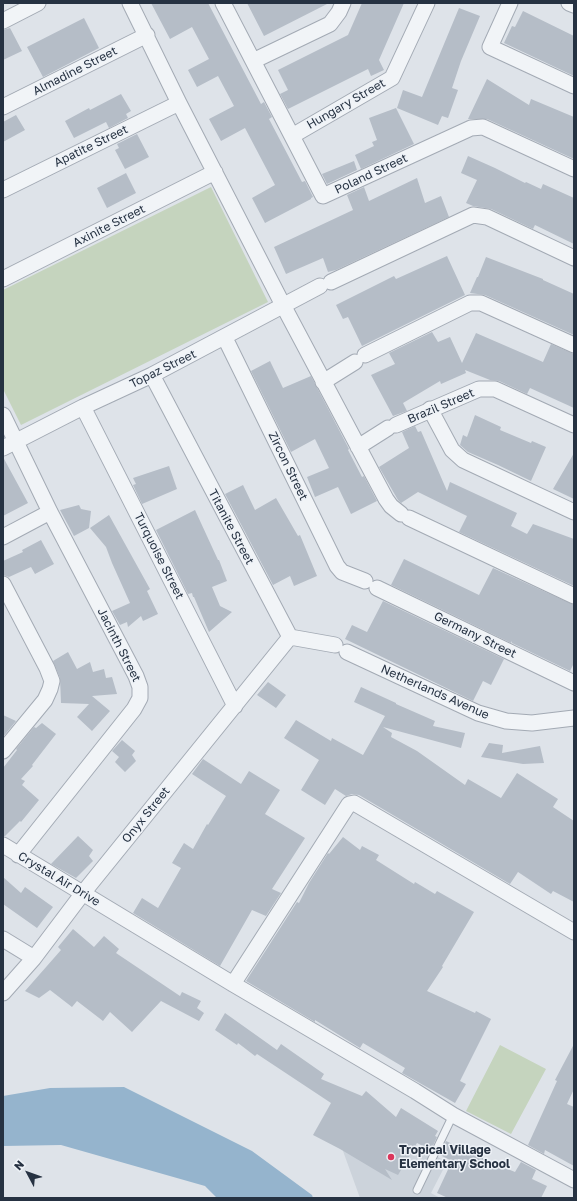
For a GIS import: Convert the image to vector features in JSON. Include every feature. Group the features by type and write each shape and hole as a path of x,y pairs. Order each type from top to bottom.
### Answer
{"street":[{"path":"3,20 38,3"},
{"path":"130,3 179,103 323,382 391,506 405,516 574,596"},
{"name":"Poland Street","path":"223,3 323,196 471,128 483,127 574,169"},
{"path":"253,61 330,24 339,12 343,3"},
{"name":"Hungary Street","path":"292,136 392,78 426,3"},
{"path":"510,3 490,47 574,86"},
{"path":"568,3 574,6"},
{"name":"Almadine Street","path":"3,107 147,35"},
{"name":"Apatite Street","path":"3,190 179,103"},
{"name":"Axinite Street","path":"3,279 215,172"},
{"name":"Topaz Street","path":"10,445 83,407 226,338 326,284 473,215 487,217 574,258"},
{"path":"323,382 360,358 470,303 481,302 574,345"},
{"name":"Zircon Street","path":"226,338 337,566 342,572 371,585"},
{"name":"Titanite Street","path":"152,375 290,637"},
{"name":"Brazil Street","path":"358,447 392,427 430,409 479,389 495,389 574,425"},
{"name":"Turquoise Street","path":"83,407 234,706"},
{"path":"430,409 452,450 463,460 574,512"},
{"name":"Jacinth Street","path":"3,415 10,445 50,512 136,676 140,687 140,698 134,709 18,855"},
{"path":"3,537 50,512"},
{"path":"3,584 47,668 52,681 45,700 3,751"},
{"name":"Germany Street","path":"371,585 574,683"},
{"name":"Netherlands Avenue","path":"290,637 341,648 478,713 506,721 532,723 574,718"},
{"name":"Onyx Street","path":"3,994 34,958 83,893 290,637"},
{"path":"233,984 350,804 354,803 574,932"},
{"name":"Crystal Air Drive","path":"3,845 453,1115 574,1180"},
{"path":"3,939 34,958"}],"lane":[{"path":"417,1190 453,1115"}],"shaded area":[{"name":"Tropical Village Elementary School","path":"364,1117 447,1162 431,1193 440,1198 360,1198 343,1151"}],"green space":[{"path":"211,187 268,302 21,425 3,389 3,290"},
{"path":"500,1045 546,1069 511,1134 466,1111"}],"water":[{"path":"124,1087 252,1151 312,1195 313,1198 217,1198 205,1186 61,1145 3,1146 3,1096 50,1088"}],"building":[{"path":"151,3 208,3 261,104 264,102 272,117 269,119 302,182 305,181 313,197 311,199 265,223 252,198 275,185 245,128 221,141 209,119 234,106 218,76 197,87 188,70 209,59 192,27 170,39"},
{"path":"247,3 329,3 264,36"},
{"path":"362,3 404,3 379,60 384,70 371,76 368,69 288,109 280,94 288,90 278,70 348,35"},
{"path":"459,8 480,16 461,61 452,88 458,90 448,118 442,116 438,125 397,108 403,90 422,97"},
{"path":"523,11 574,36 574,76 504,43 512,26 515,27"},
{"path":"84,18 99,48 43,77 27,47"},
{"path":"10,28 22,51 3,60 3,30"},
{"path":"487,79 529,105 531,99 574,117 574,159 487,119 468,119"},
{"path":"121,94 131,111 126,114 128,118 109,128 106,122 74,138 65,121 89,108 90,110"},
{"path":"396,108 414,144 361,169 355,155 374,146 372,142 377,140 369,118"},
{"path":"16,115 25,130 3,142 3,122"},
{"path":"137,134 149,157 125,169 115,150 119,148 117,144"},
{"path":"468,156 525,183 526,182 541,189 543,184 574,198 574,244 535,225 533,229 491,209 473,206 466,203 477,180 461,173"},
{"path":"354,161 357,170 327,184 322,174"},
{"path":"126,173 136,193 107,208 97,188"},
{"path":"417,178 425,203 441,196 449,217 336,270 328,272 323,258 286,274 274,247 353,210 347,195 364,187 369,201"},
{"path":"447,256 465,295 362,346 348,317 343,319 336,305 394,276 396,279"},
{"path":"486,257 543,279 574,294 574,335 485,295 470,293"},
{"path":"432,332 438,342 450,337 462,363 476,333 543,362 551,344 574,354 574,408 530,388 527,394 499,381 490,380 465,370 466,373 441,384 440,381 403,403 407,411 393,416 371,375 395,364 389,353"},
{"path":"270,361 283,388 311,376 362,477 364,476 377,501 351,514 338,487 315,497 307,477 329,468 315,439 291,452 251,371"},
{"path":"475,415 501,427 500,430 531,443 532,441 546,447 531,481 468,452 460,445 463,435 467,437"},
{"path":"415,426 418,432 421,431 447,491 450,482 517,513 511,526 527,534 533,524 574,539 574,586 459,532 467,516 418,492 401,503 398,500 379,467 409,448 402,432"},
{"path":"574,453 574,499 553,489"},
{"path":"3,457 28,503 3,516"},
{"path":"169,466 177,489 142,504 133,485 136,484 133,478"},
{"path":"243,485 255,510 276,498 298,536 300,535 317,576 294,586 290,576 273,585 225,494"},
{"path":"79,505 81,509 91,511 89,528 74,536 60,510"},
{"path":"195,510 219,560 227,581 212,587 220,606 232,612 209,632 192,593 188,594 156,530"},
{"path":"109,515 150,589 147,591 158,614 143,621 141,616 128,627 127,622 120,625 112,611 130,603 106,547 90,528"},
{"path":"41,540 54,564 35,574 31,567 9,577 3,575 3,561 23,552 22,550"},
{"path":"404,559 479,595 493,568 574,605 574,663 570,671 512,643 512,641 511,643 391,585"},
{"path":"383,601 504,659 491,685 483,681 473,701 345,639 352,625 367,632"},
{"path":"68,652 77,669 90,662 93,672 104,669 106,678 112,677 117,694 92,696 110,711 92,731 77,717 89,704 61,703 60,678 53,661"},
{"path":"268,682 286,695 276,708 257,695"},
{"path":"361,687 435,721 433,726 465,733 461,748 383,727 392,733 391,737 417,751 465,785 468,779 501,798 517,773 558,799 553,807 574,821 574,902 553,891 551,894 518,872 510,884 359,795 352,794 346,796 335,789 325,805 301,790 319,760 284,738 296,720 331,741 332,738 363,755 385,716 354,702"},
{"path":"3,715 16,721 3,737"},
{"path":"42,723 56,734 32,765 33,766 21,779 25,781 22,785 39,800 21,822 20,821 5,836 3,836 3,768 34,727 36,728"},
{"path":"122,740 135,751 132,755 136,761 125,772 115,762 119,757 112,751"},
{"path":"489,743 503,745 502,753 540,746 544,763 523,764 481,757"},
{"path":"203,759 241,784 249,771 280,790 265,814 305,838 272,889 281,893 266,916 252,910 220,966 133,913 142,898 158,908 181,868 172,863 184,843 193,849 207,824 208,825 226,796 192,774"},
{"path":"78,836 93,850 89,856 93,861 76,878 51,864"},
{"path":"343,837 360,850 362,846 379,855 376,860 414,884 415,882 435,894 437,891 474,912 442,966 443,967 427,991 475,1013 476,1011 491,1019 460,1081 466,1084 455,1103 402,1073 405,1068 363,1043 360,1048 315,1020 315,1022 246,981 297,902 299,903 309,883 328,853 329,854"},
{"path":"3,877 21,893 25,887 53,907 37,928 3,904"},
{"path":"73,929 94,947 104,936 119,949 116,953 180,996 182,992 201,1001 197,1008 204,1013 199,1021 161,1001 132,1032 110,1012 103,1021 77,1001 72,1007 50,990 39,998 25,991 61,950 58,947"},
{"path":"225,1013 277,1050 281,1044 324,1074 321,1079 362,1096 366,1091 396,1117 401,1108 438,1131 431,1150 417,1143 398,1175 385,1169 392,1180 313,1135 331,1103 257,1054 255,1056 238,1043 237,1045 215,1030"},
{"path":"574,1044 574,1089 567,1104 574,1107 574,1166 545,1150 544,1154 528,1145 557,1081 555,1080"},
{"path":"446,1141 483,1159 515,1172 521,1162 536,1170 532,1179 547,1186 541,1198 448,1198 437,1193 452,1161 440,1155"}],"place":[{"name":"Tropical Village Elementary School","path":"391,1157"}]}
